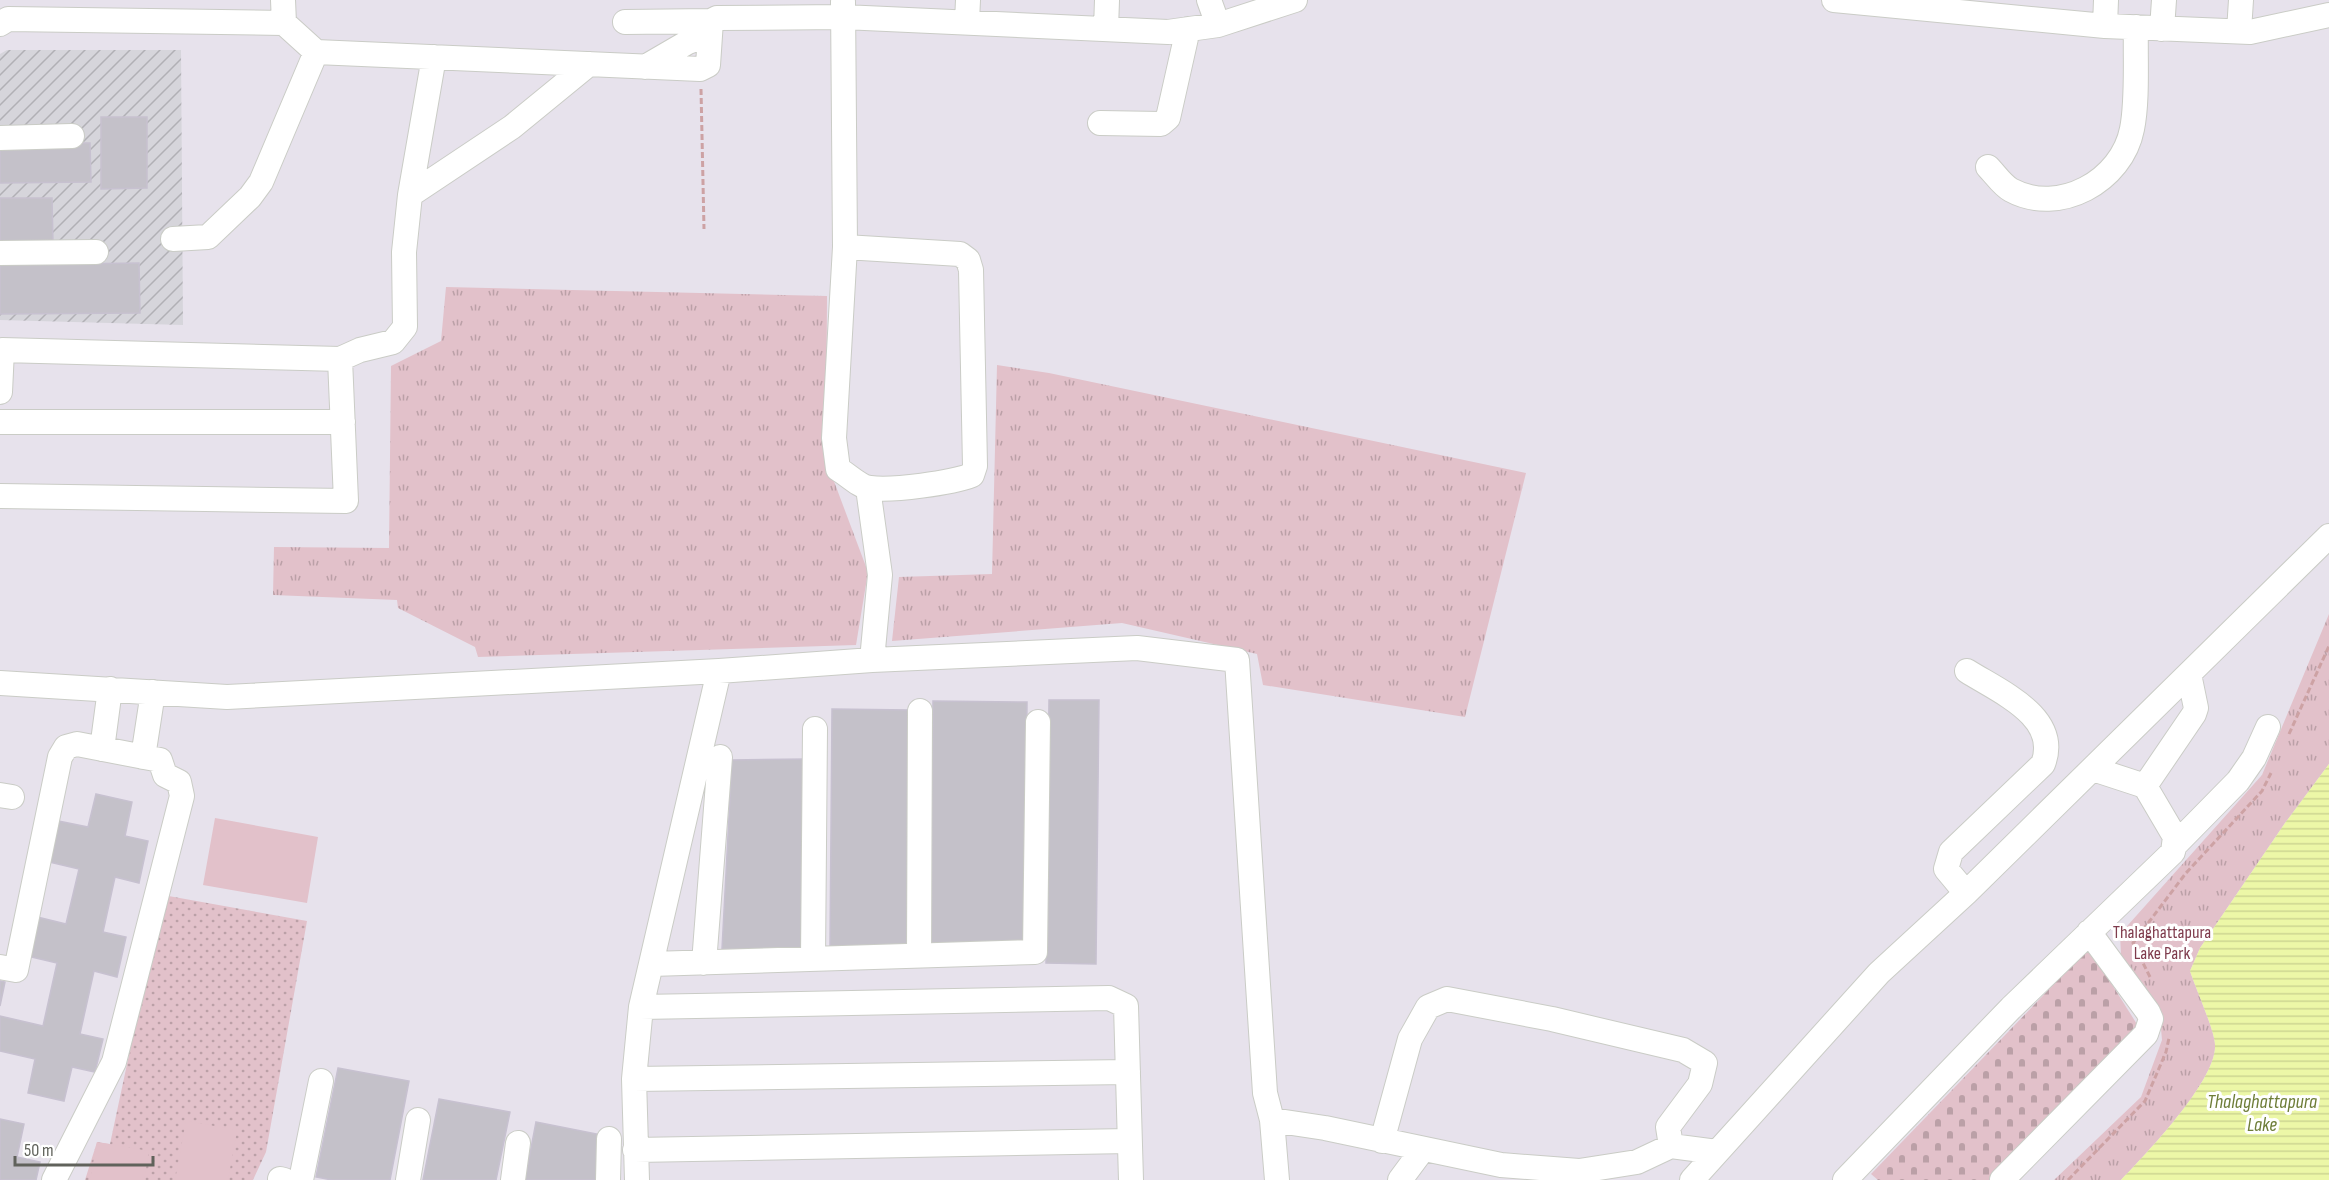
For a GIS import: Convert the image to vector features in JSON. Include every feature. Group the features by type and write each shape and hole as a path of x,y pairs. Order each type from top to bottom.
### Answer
{"street":[{"path":"1106,29 1107,0"},
{"path":"1209,0 1218,25"},
{"path":"625,22 843,8 967,11 1106,29 1167,32 1218,25 1295,0"},
{"path":"1834,0 2021,10 2105,26 2250,32 2329,15"},
{"path":"2105,26 2106,0"},
{"path":"2162,29 2164,0"},
{"path":"2239,31 2241,0"},
{"path":"843,8 845,247 834,438 838,469 868,488 960,480 972,475 975,466 971,270 968,260 960,254 845,247"},
{"path":"0,24 8,19 117,10 284,11 316,51 700,69 708,65 713,18"},
{"path":"645,67 688,42 713,18"},
{"path":"1988,167 2009,189 2036,199 2064,198 2090,186 2111,172 2125,151 2132,129 2136,27"},
{"path":"1100,123 1161,124 1168,118 1188,29"},
{"path":"173,239 208,237 250,197 261,182 316,51"},
{"path":"0,392 1,350 340,359 360,350 393,342 405,327 404,252 410,195 434,57"},
{"path":"410,195 512,127 589,64"},
{"path":"0,138 72,136"},
{"path":"0,253 96,252"},
{"path":"0,495 346,501 340,359"},
{"path":"0,422 343,422"},
{"path":"868,488 880,576 872,660"},
{"path":"1692,1180 1879,974 1966,893 2329,536"},
{"path":"0,683 227,697 719,671 872,660 1137,648 1237,660 1265,1093 1272,1120 1277,1180"},
{"path":"637,1180 634,1079 641,1007 719,671"},
{"path":"1966,893 1946,869 1951,852 2043,764 2047,754 2047,738 2037,720 2012,700 1967,671"},
{"path":"2145,786 2194,714 2196,708 2189,674"},
{"path":"102,749 110,689"},
{"path":"143,757 153,692"},
{"path":"919,955 920,711"},
{"path":"651,964 1035,952 1038,722"},
{"path":"813,958 815,729"},
{"path":"2175,845 2238,781 2254,758 2277,734"},
{"path":"0,967 16,969 60,757 66,747 77,744 160,760 165,775 179,782 182,796 114,1062 54,1180"},
{"path":"704,963 720,757"},
{"path":"1845,1180 2011,1008 2173,852 2175,837 2145,786 2093,769"},
{"path":"2002,1180 2146,1034 2150,1026 2148,1012 2089,932"},
{"path":"641,1007 1109,998 1126,1006 1131,1180"},
{"path":"1382,1140 1410,1039 1428,1007 1447,999 1552,1018 1683,1050 1706,1063 1700,1084 1668,1126 1671,1146"},
{"path":"634,1079 1128,1072"},
{"path":"288,1180 321,1081"},
{"path":"408,1180 418,1120"},
{"path":"1272,1120 1501,1165 1519,1173 1579,1171 1637,1162 1671,1146 1716,1152"},
{"path":"608,1180 609,1139"},
{"path":"635,1150 1129,1140"},
{"path":"513,1180 518,1143"},
{"path":"1400,1180 1423,1149"}],"path":[{"path":"700,69 704,229"},
{"path":"2277,734 2329,646"},
{"path":"2153,982 2133,943 2186,873 2262,791 2272,771"},
{"path":"2068,1180 2145,1101 2166,1052 2170,1032"}],"shaded area":[{"path":"7,50 181,50 183,325 0,320 0,54"}],"green space":[{"path":"446,287 827,296 826,460 868,572 856,645 478,657 475,647 398,608 397,600 273,595 274,547 389,548 391,366 441,341"},
{"path":"997,365 1049,373 1526,473 1465,717 1263,685 1257,654 1122,623 892,641 899,577 992,574"},
{"name":"Thalaghattapura Lake Park","path":"2329,614 2329,764 2285,823 2200,948 2190,971 2215,1045 2213,1060 2205,1077 2178,1116 2121,1180 2054,1180 2141,1097 2162,1040 2160,1017 2121,955 2120,934 2262,775"},
{"path":"215,818 318,837 307,903 203,885"},
{"path":"163,895 307,921 266,1152 253,1180 85,1180 97,1142 110,1144"},
{"path":"2089,948 2140,1029 1989,1180 1878,1180 1871,1174"},
{"path":"186,1121 237,1130 228,1180 175,1180"},
{"path":"97,1142 149,1151 144,1180 90,1180"}],"water":[{"name":"Thalaghattapura Lake","path":"2329,764 2329,1180 2121,1180 2178,1116 2205,1077 2213,1060 2214,1038 2190,971 2200,948 2285,823"}],"building":[{"path":"101,117 147,117 147,188 101,189"},
{"path":"0,143 90,143 91,182 0,183"},
{"path":"0,198 52,198 53,244 0,245"},
{"path":"139,263 140,313 0,314 0,265"},
{"path":"1049,700 1099,700 1096,964 1046,963"},
{"path":"933,701 1027,702 1025,945 931,945"},
{"path":"832,709 910,710 907,948 830,948"},
{"path":"807,759 806,950 722,949 732,760"},
{"path":"96,794 132,802 125,836 148,841 139,883 115,877 103,932 126,937 117,977 94,971 80,1034 103,1039 95,1072 72,1067 64,1101 28,1093 35,1059 0,1051 0,1016 43,1026 57,963 27,956 37,917 66,924 79,869 49,862 58,821 88,827"},
{"path":"0,981 5,982 0,1006"},
{"path":"338,1068 409,1081 390,1180 332,1180 316,1177"},
{"path":"439,1099 510,1112 496,1180 423,1180"},
{"path":"0,1119 24,1124 17,1157 40,1162 36,1180 0,1180"},
{"path":"536,1122 607,1136 599,1180 525,1180"}]}
